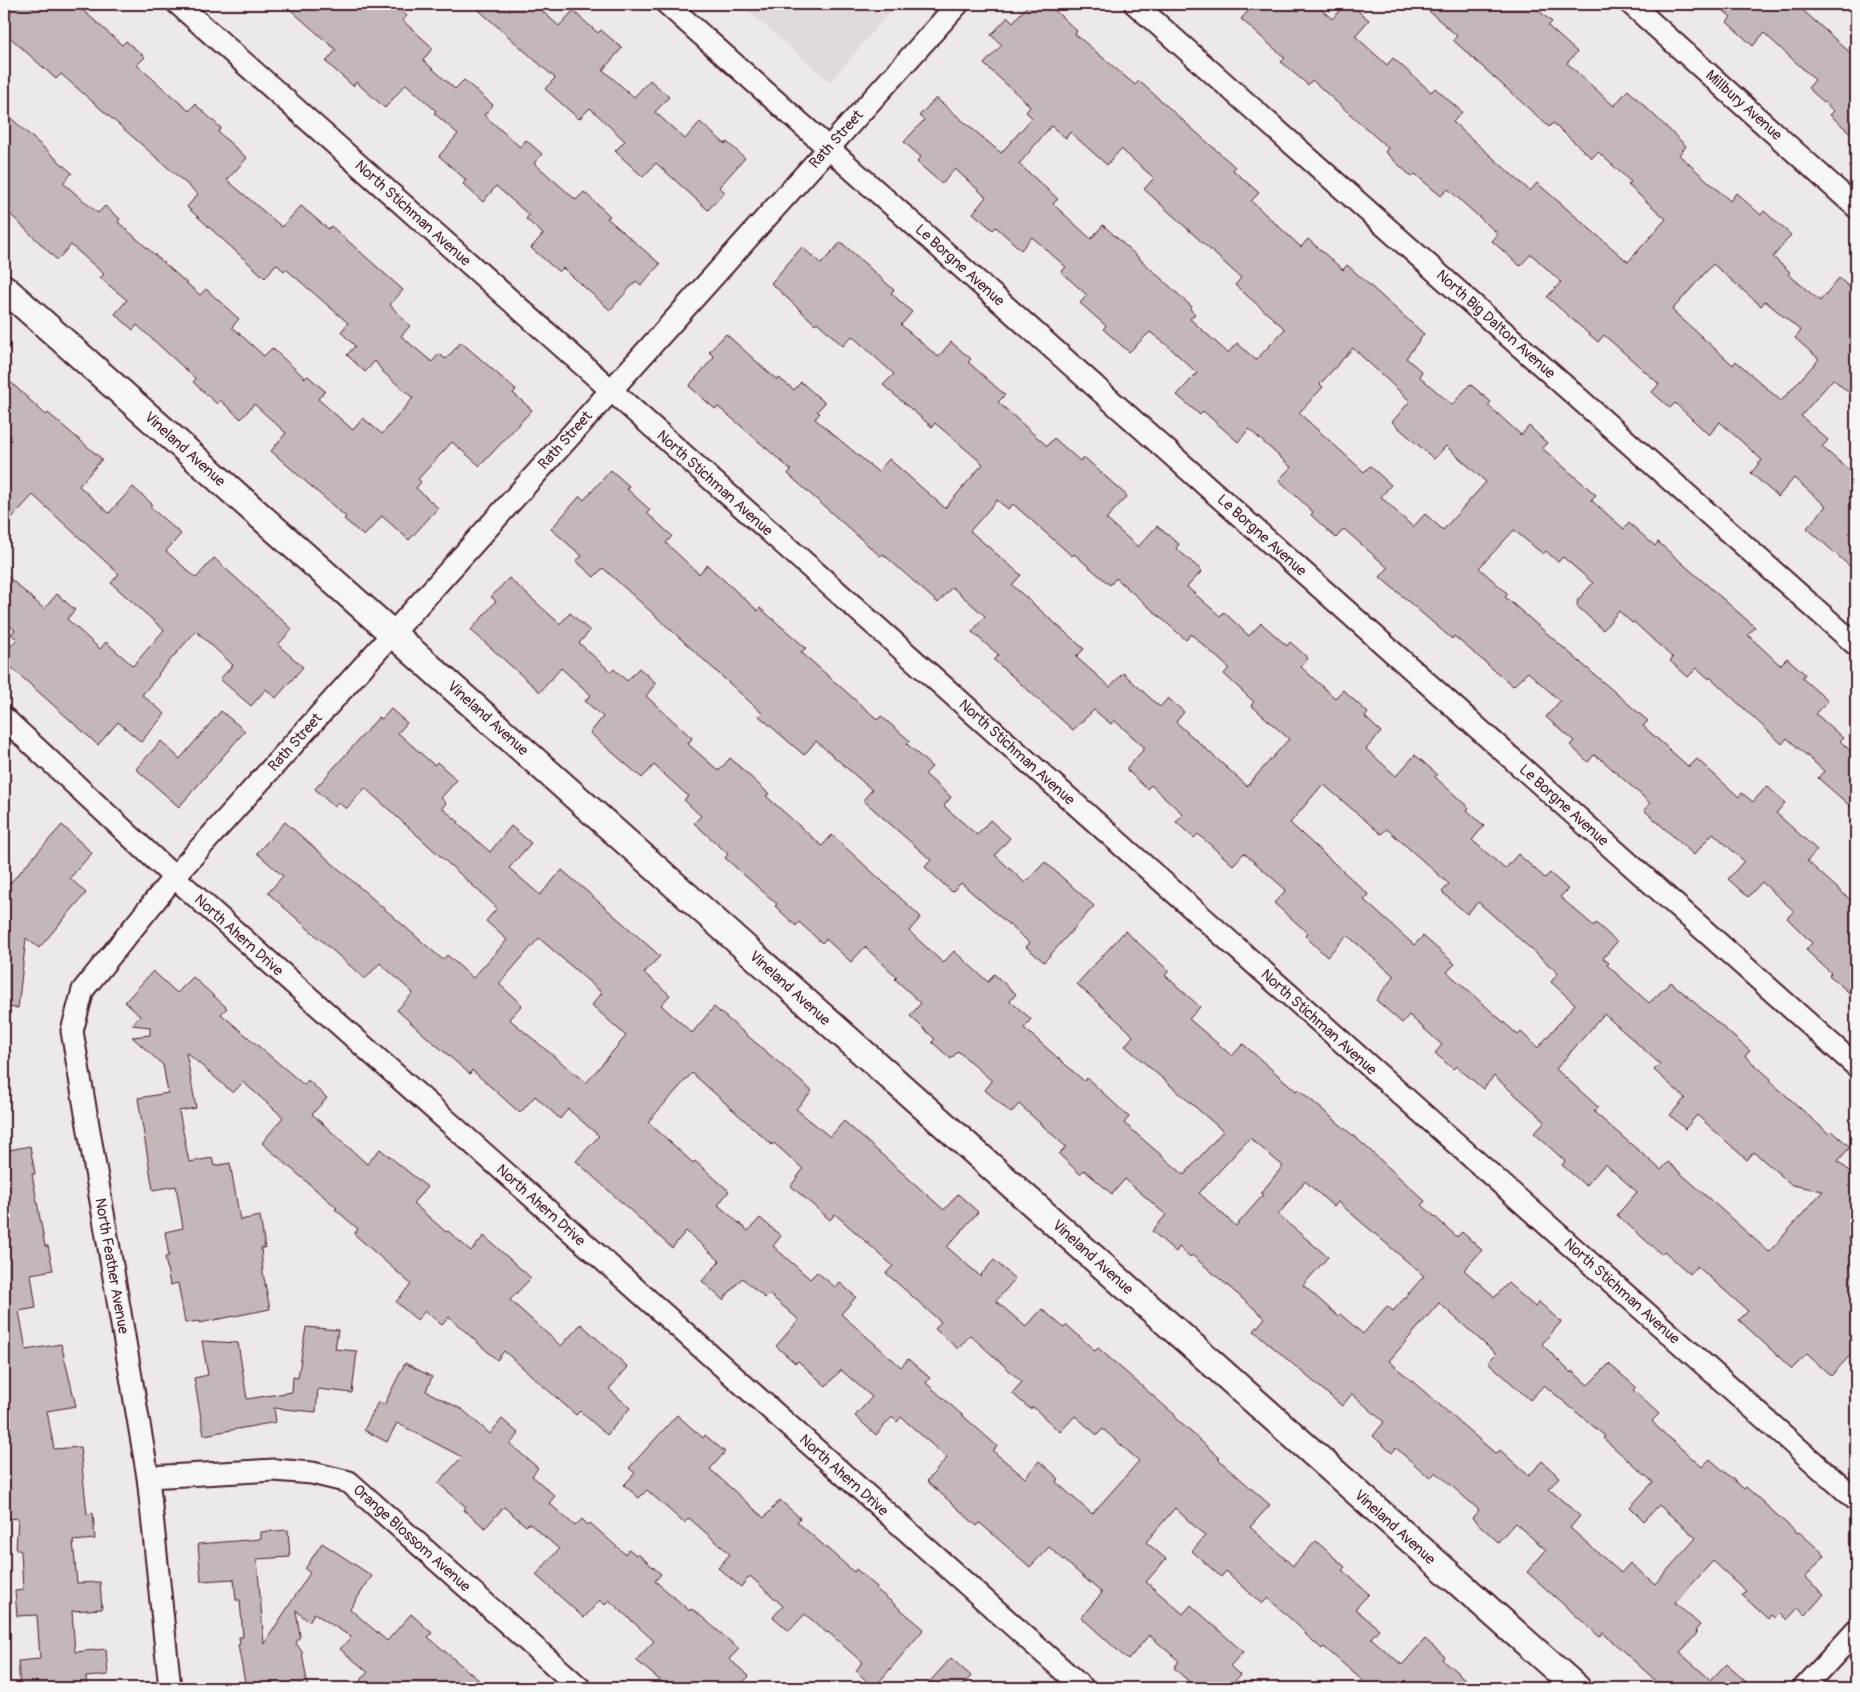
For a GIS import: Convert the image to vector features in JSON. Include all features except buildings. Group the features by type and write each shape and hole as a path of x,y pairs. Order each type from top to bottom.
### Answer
{"street":[{"name":"North Stichman Avenue","path":"178,4 1856,1500"},
{"name":"Le Borgne Avenue","path":"667,4 1856,1066"},
{"name":"Rath Street","path":"174,878 958,4"},
{"name":"North Big Dalton Avenue","path":"1135,4 1856,645"},
{"name":"Millbury Avenue","path":"1632,4 1856,207"},
{"name":"Vineland Avenue","path":"4,288 1577,1688"},
{"name":"North Ahern Drive","path":"4,718 174,878 1083,1688"},
{"name":"North Feather Avenue","path":"170,1688 148,1477 72,1031 83,990 174,878"},
{"name":"Orange Blossom Avenue","path":"148,1477 274,1470 312,1473 350,1482 580,1688"},
{"path":"1804,1688 1856,1631"}],"shaded area":[{"path":"740,4 897,4 830,82"}]}
